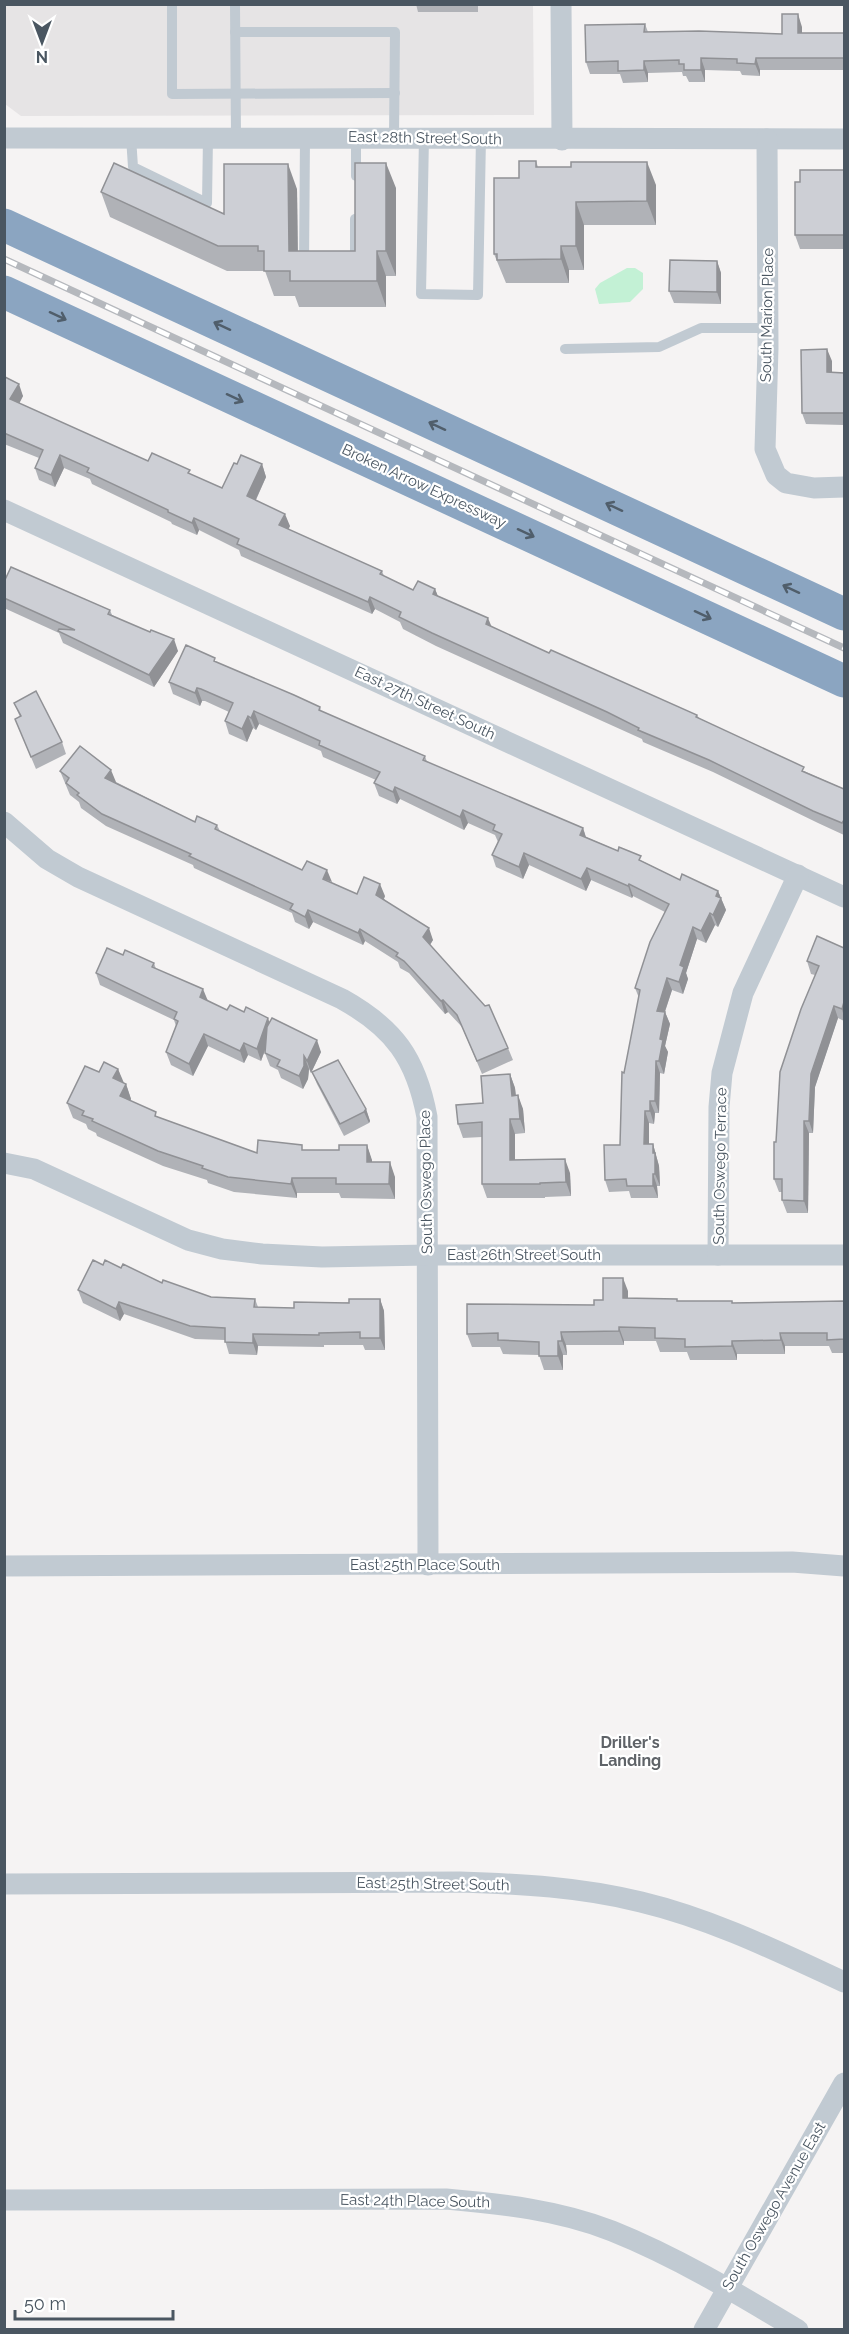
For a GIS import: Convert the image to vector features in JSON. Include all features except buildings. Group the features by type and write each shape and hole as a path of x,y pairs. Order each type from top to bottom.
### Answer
{"highway":[{"path":"4,225 844,614"},
{"name":"Broken Arrow Expressway","path":"4,292 844,681"}],"street":[{"path":"561,4 562,140"},
{"name":"East 28th Street South","path":"4,138 424,137 562,140 844,140"},
{"name":"South Marion Place","path":"767,139 765,449 776,475 786,483 814,488 844,487"},
{"name":"East 27th Street South","path":"4,510 844,897"},
{"name":"South Oswego Place","path":"4,822 47,859 78,877 342,999 370,1015 399,1045 414,1071 427,1117 428,1565"},
{"name":"South Oswego Terrace","path":"718,1255 719,1107 722,1073 743,993 798,875"},
{"name":"East 26th Street South","path":"4,1163 34,1169 189,1240 222,1249 262,1254 322,1257 844,1255"},
{"name":"East 25th Place South","path":"4,1566 792,1562 844,1566"},
{"name":"East 25th Street South","path":"4,1884 460,1882 531,1885 641,1902 692,1917 844,1982"},
{"name":"South Oswego Avenue East","path":"704,2330 844,2082"},
{"name":"East 24th Place South","path":"4,2200 446,2199 508,2204 610,2230 679,2261 798,2330"}],"lane":[{"path":"172,4 172,94 394,93"},
{"path":"235,4 236,137"},
{"path":"235,32 395,32 394,137"},
{"path":"131,137 133,167 207,203 208,137"},
{"path":"305,137 304,266 314,266"},
{"path":"356,137 356,184"},
{"path":"424,137 421,294 478,295 481,138"},
{"path":"345,266 355,266 356,207"},
{"path":"565,349 659,347 700,328 767,328"}],"shaded area":[{"path":"5,5 533,5 534,115 21,116 5,104"}],"green space":[{"path":"627,268 635,268 643,273 643,289 630,302 599,304 595,289 600,283"}],"railway":[{"path":"4,259 844,648"}],"district":[{"name":"Driller's Landing","path":"630,1751"}]}
